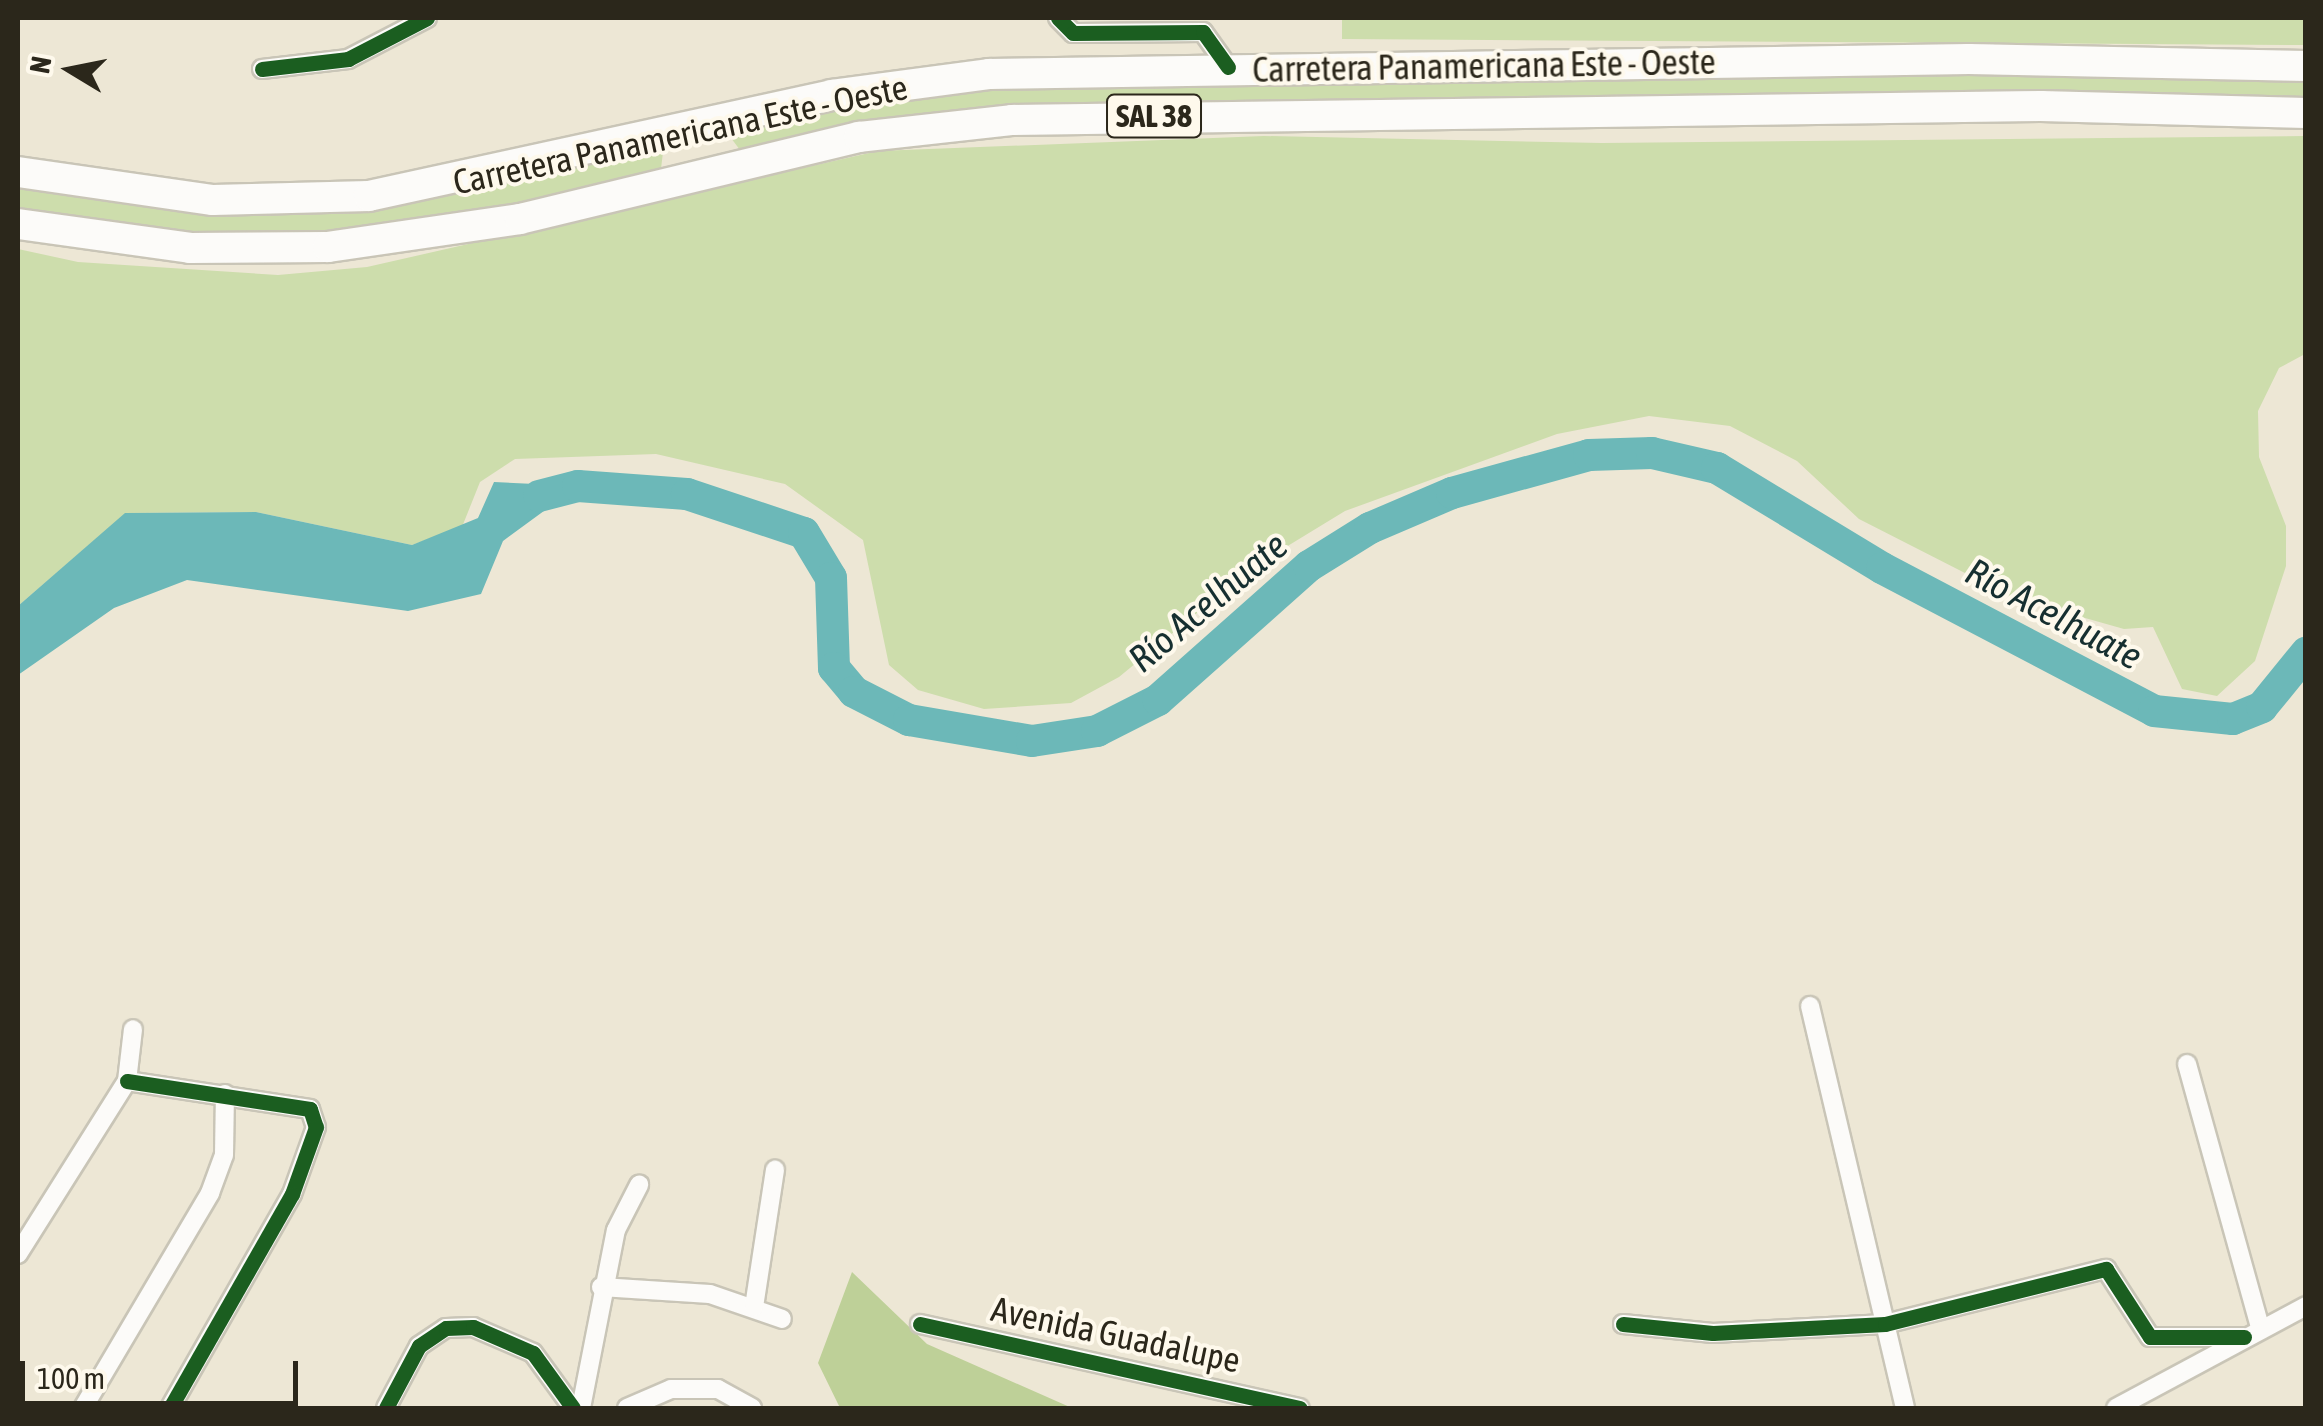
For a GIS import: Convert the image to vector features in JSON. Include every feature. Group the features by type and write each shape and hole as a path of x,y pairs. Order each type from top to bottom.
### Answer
{"highway":[{"name":"Carretera Panamericana Este - Oeste","path":"18,172 156,195 329,199 426,190 724,120 934,79 1228,67 2306,66"},
{"name":"Carretera Panamericana Este - Oeste","path":"18,224 190,248 328,247 467,229 737,164 898,132 1082,117 2041,106 2306,114"},
{"path":"724,120 720,148 737,164"},
{"path":"650,138 676,156 661,183"}],"street":[{"path":"262,69 348,59 426,18"},
{"path":"1058,18 1074,33 1203,32 1228,67"},
{"path":"1810,1006 1905,1408"},
{"path":"18,1254 127,1081 134,1029"},
{"path":"2187,1064 2252,1332"},
{"path":"127,1081 310,1109 313,1148 170,1408"},
{"path":"83,1408 210,1193 224,1156 226,1094"},
{"path":"754,1307 774,1170"},
{"path":"582,1408 601,1287 639,1185"},
{"path":"1623,1324 1713,1333 1885,1324 2106,1269 2150,1337 2252,1332"},
{"path":"601,1287 710,1294 782,1319"},
{"path":"2116,1408 2306,1306"},
{"name":"Avenida Guadalupe","path":"920,1324 1300,1408"},
{"path":"386,1408 418,1346 446,1328 474,1326 533,1353 574,1408"},
{"path":"627,1408 671,1388 718,1389 752,1408"}],"green space":[{"path":"1342,18 2305,18 2306,45 1342,39"},
{"path":"1953,69 2306,79 2305,104 1054,105 877,120 740,150 728,134 947,86"},
{"path":"1264,136 1602,143 2305,136 2305,354 2279,368 2258,411 2259,457 2286,526 2286,566 2255,661 2217,696 2182,689 2153,627 2124,629 2014,598 1859,519 1797,461 1730,426 1649,416 1557,434 1345,511 1253,567 1119,677 1071,703 984,709 918,690 889,665 863,540 785,484 656,454 515,459 480,482 462,527 412,545 256,512 126,513 18,606 18,249 78,262 278,275 367,267 878,151"},
{"path":"649,146 663,152 661,169 525,206 306,237 181,236 18,212 18,184 391,205"},
{"path":"852,1272 927,1344 1072,1408 840,1408 818,1363"}],"water":[{"path":"494,482 578,486 503,541 481,594 408,611 187,580 114,608 18,675 18,606 125,513 256,512 412,545 478,518"}],"waterway":[{"name":"Río Acelhuate","path":"539,496 578,486 687,494 804,533 831,578 834,668 854,692 909,720 1032,741 1097,731 1158,700 1309,566 1370,528 1452,493 1589,455 1652,453 1717,468 1882,568 2154,711 2233,719 2262,707 2306,653"}],"cycle path":[{"path":"262,69 348,59 427,18"},
{"path":"1058,18 1073,33 1203,32 1228,67"},
{"path":"127,1081 310,1109 316,1127 292,1194 170,1408"},
{"path":"1623,1324 1713,1333 1885,1324 2106,1269 2150,1337 2244,1337"},
{"path":"920,1324 1300,1408"},
{"path":"386,1408 419,1346 446,1328 473,1327 533,1353 573,1408"}]}
